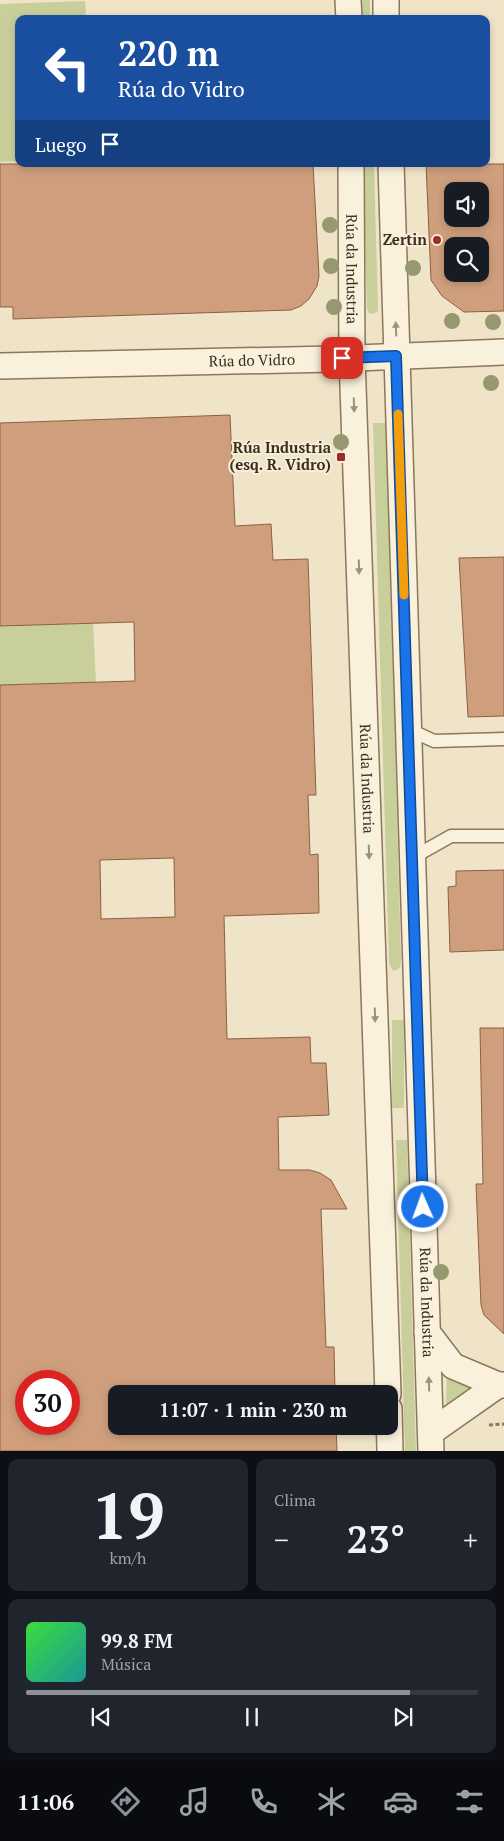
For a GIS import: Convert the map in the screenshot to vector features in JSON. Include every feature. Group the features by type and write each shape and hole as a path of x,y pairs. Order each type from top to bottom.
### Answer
{"street":[{"path":"348,0 349,15"},
{"path":"386,0 386,15"},
{"name":"Rúa da Industria","path":"351,167 352,358 388,1385"},
{"name":"Rúa da Industria","path":"391,167 426,1332 431,1442"},
{"name":"Rúa do Vidro","path":"0,366 352,358 504,352"},
{"path":"374,990 416,990"},
{"path":"379,1123 420,1122"},
{"path":"426,1332 453,1366 501,1385 431,1442"},
{"path":"390,1435 390,1451"}],"lane":[{"path":"408,729 434,741 504,739"},
{"path":"412,858 451,836 504,836"}],"green space":[{"path":"358,0 370,0 370,15 358,15"},
{"path":"85,1 86,15 15,15 15,161 0,162 0,4"},
{"path":"363,167 374,167 378,311 373,314 369,313 367,309"},
{"path":"373,423 386,423 401,958 400,968 393,971 389,963"},
{"path":"93,623 96,682 0,685 0,626"},
{"path":"392,1020 404,1020 404,1108 392,1108"},
{"path":"396,1140 407,1140 416,1451 405,1451"},
{"path":"447,1375 475,1387 446,1405"}],"building":[{"path":"0,164 15,164 15,167 313,167 319,276 317,286 309,299 301,306 291,310 13,319 13,307 0,307"},
{"path":"490,164 504,164 504,311 464,312 442,296 431,280 426,167 490,167"},
{"path":"230,415 235,526 271,524 273,560 308,559 316,795 308,795 310,855 318,854 319,913 224,916 227,1039 310,1037 311,1063 326,1063 329,1115 278,1117 279,1170 310,1170 320,1173 331,1180 347,1209 321,1209 326,1347 334,1347 335,1385 108,1385 108,1435 336,1435 337,1451 0,1451 0,685 135,681 134,622 0,626 0,423","holes":["174,858 175,917 101,919 100,860"]},
{"path":"504,557 504,716 468,717 459,558"},
{"path":"504,870 504,950 450,952 448,887 456,886 456,871"},
{"path":"480,1028 504,1028 504,1334 484,1315 481,1305 476,1184 483,1184"}],"slow traffic":[{"path":"398,414 404,595"}],"place":[{"name":"Zertin","path":"437,240"},
{"name":"Rúa Industria (esq. R. Vidro)","path":"341,457"}],"route":[{"path":"342,358 396,356 423,1207"}]}
